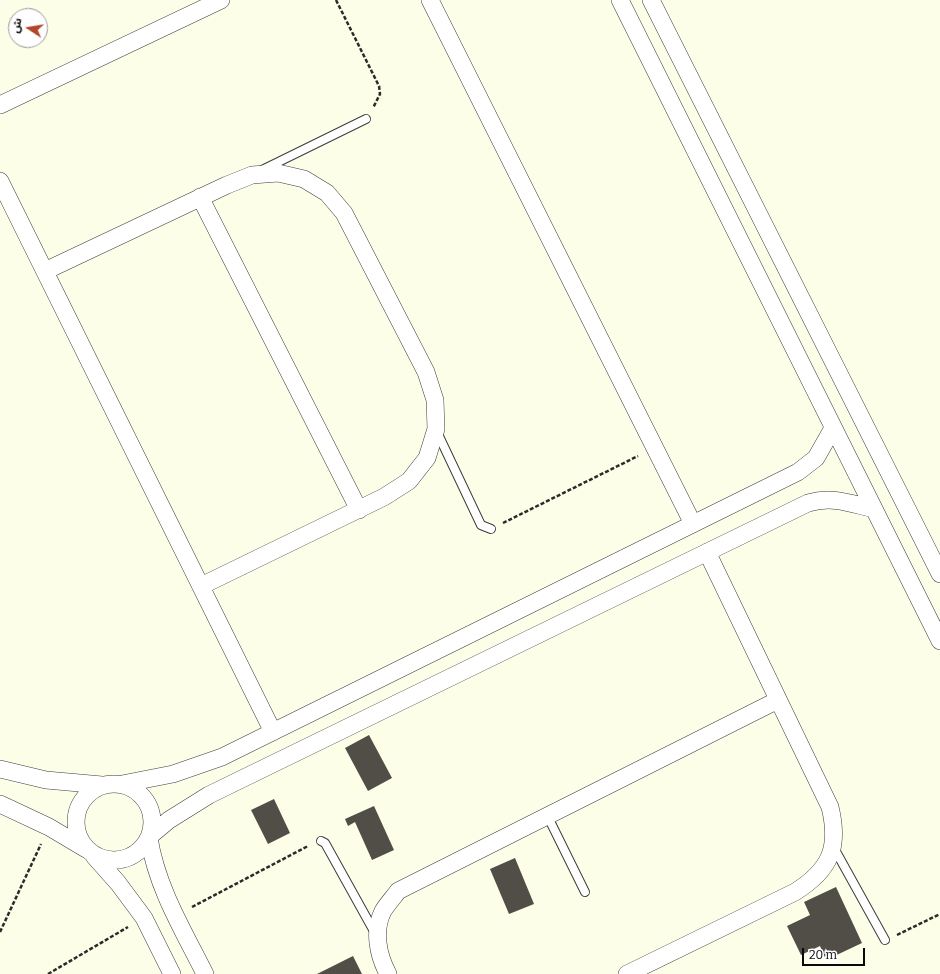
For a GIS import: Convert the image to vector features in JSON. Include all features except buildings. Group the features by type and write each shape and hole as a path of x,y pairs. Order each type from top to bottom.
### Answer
{"street":[{"path":"0,105 221,0"},
{"path":"430,0 693,524"},
{"path":"620,0 940,641"},
{"path":"654,3 940,574"},
{"path":"45,271 200,197 252,175 278,173 304,179 327,193 344,213 426,372 435,400 436,429 427,458 409,481 384,498 201,586"},
{"path":"0,180 273,732"},
{"path":"200,197 359,510"},
{"path":"0,769 46,780 102,785 122,784 173,774 198,766 273,732 808,466 823,448 833,428"},
{"path":"150,836 169,820 209,795 808,503 834,499 874,509"},
{"path":"627,974 795,892 812,881 825,866 833,847 835,827 830,807 707,552"},
{"path":"388,974 381,961 377,936 383,911 398,891 778,700"},
{"path":"0,804 49,827 100,857 111,860 123,860 134,855 143,848 150,836 153,824 152,813 148,803 141,794 122,784"},
{"path":"102,785 91,791 82,801 77,813 76,825 79,838 118,883 144,918 172,974"},
{"path":"150,836 152,855 161,886 205,974"}],"lane":[{"path":"252,175 366,119"},
{"path":"436,429 481,525 490,529"},
{"path":"547,815 585,892"},
{"path":"321,841 325,843 377,936"},
{"path":"833,847 885,940"}],"path":[{"path":"336,0 379,86 380,94 377,102 366,119"},
{"path":"490,529 655,448"},
{"path":"0,932 49,827"},
{"path":"175,916 318,841 321,841"},
{"path":"885,940 940,914"},
{"path":"48,974 144,918"}]}
